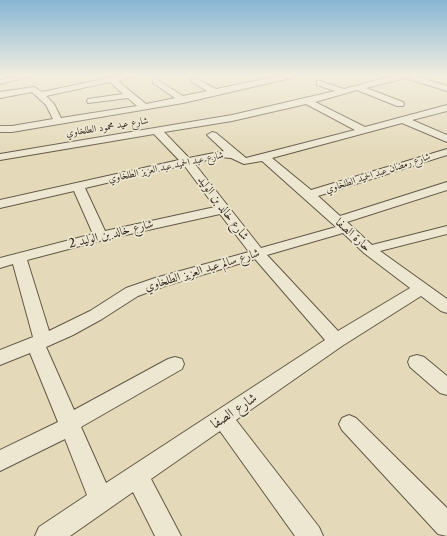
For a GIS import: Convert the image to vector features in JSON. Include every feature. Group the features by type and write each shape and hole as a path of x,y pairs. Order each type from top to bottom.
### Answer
{"street":[{"path":"48,101 58,121"},
{"path":"137,101 144,107"},
{"path":"0,129 12,129 177,101"},
{"path":"307,101 365,130"},
{"name":"شارع عيد محمود الطلخاوي","path":"0,157 232,118 307,101"},
{"path":"392,101 400,104"},
{"name":"شارع عبد الحميد عبد العزيز الطلخاوي","path":"0,204 220,154 229,154 236,156 241,160 247,161 447,108"},
{"path":"403,120 447,139"},
{"name":"شارع خالد بن الوليد","path":"157,131 187,162 258,254 336,341"},
{"path":"212,135 236,156"},
{"name":"شارع رمضان عبد الحميد الطلخاوي","path":"310,195 447,152"},
{"name":"حارة الصفا","path":"264,157 310,195 369,250 447,307"},
{"name":"شارع سالم عبد العزيز الطلخاوي","path":"0,358 67,330 90,318 132,292 160,282 258,254 447,186"},
{"path":"78,187 101,236"},
{"name":"شارع خالد بن الوليد 2","path":"0,263 101,236 224,209"},
{"path":"369,250 447,230"},
{"path":"19,258 39,342 69,425 101,500"},
{"name":"شارع الصفا","path":"48,536 336,341 421,288"},
{"path":"417,362 447,387"},
{"path":"0,461 69,425 175,364"},
{"path":"223,418 310,536"},
{"path":"349,424 447,525"},
{"path":"137,476 168,536"}]}
